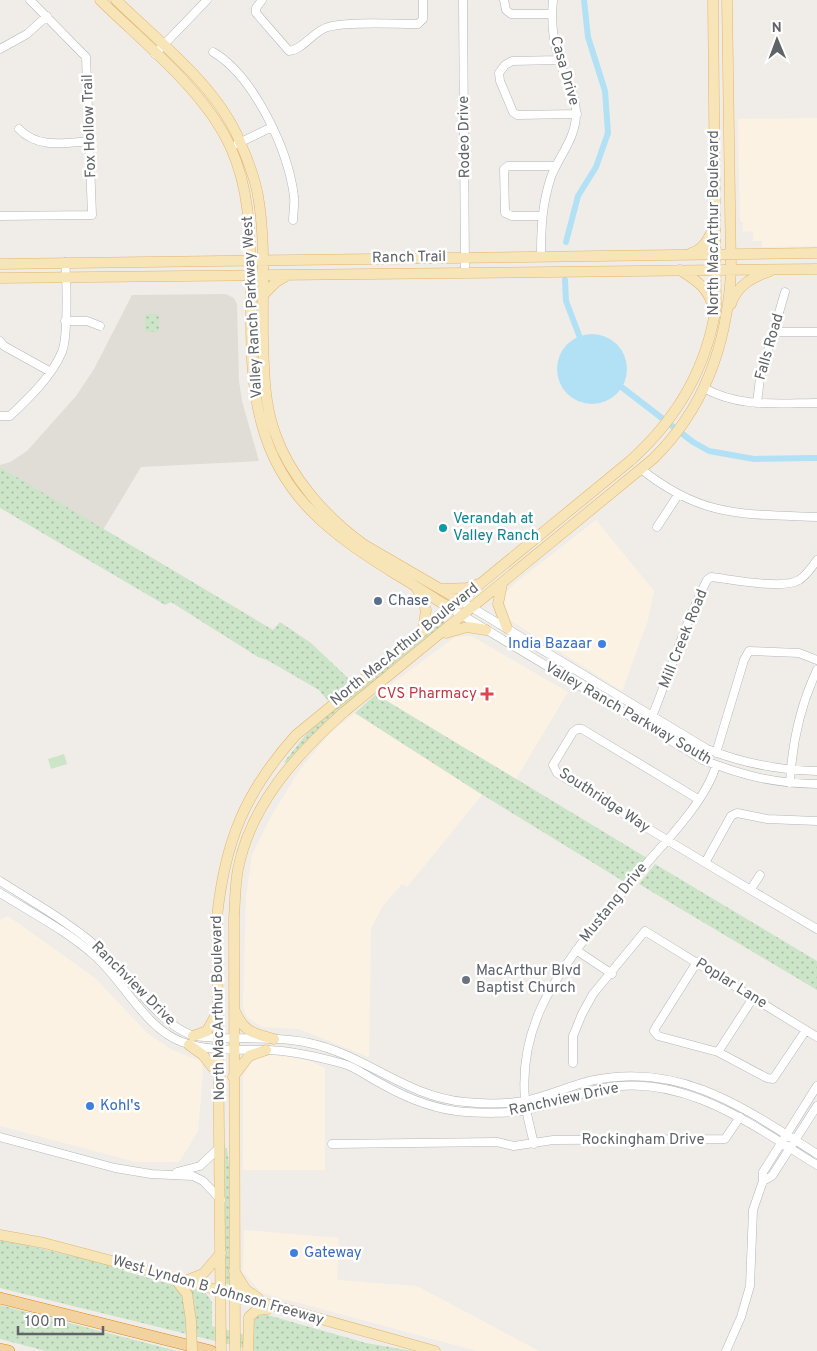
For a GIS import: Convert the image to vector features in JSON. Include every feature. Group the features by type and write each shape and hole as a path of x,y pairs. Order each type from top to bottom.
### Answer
{"highway":[{"path":"0,1298 211,1351"},
{"path":"0,1349 9,1351"}],"main road":[{"name":"Valley Ranch Parkway West","path":"100,0 192,90 210,111 230,147 247,196 256,261 262,275 264,412"},
{"name":"Valley Ranch Parkway West","path":"116,0 162,44 215,100 232,123 240,142 258,194 256,261 251,275 254,375 264,412 285,459 330,523 354,548 452,609"},
{"name":"North MacArthur Boulevard","path":"222,1351 217,917 220,883 236,825 267,770 296,735 324,710 452,609 565,514 655,437 678,409 709,345 715,316 717,269 713,0"},
{"name":"North MacArthur Boulevard","path":"235,1351 234,919 238,868 255,821 283,775 304,749 330,724 641,469 665,448 690,416 718,354 727,319 731,254 727,0"},
{"path":"680,255 702,248 716,223"},
{"path":"730,226 733,237 742,248 762,254"},
{"name":"Ranch Trail","path":"0,264 817,253"},
{"path":"595,256 595,271"},
{"path":"149,277 151,271 165,266 182,265 197,261"},
{"path":"727,319 733,299 742,286 754,277 775,269"},
{"name":"Ranch Trail","path":"0,278 817,269"},
{"path":"679,270 700,282 707,290 715,316"},
{"path":"262,296 276,282 287,275"},
{"path":"228,276 241,282 251,293"},
{"path":"565,514 573,525"},
{"name":"Valley Ranch Parkway West","path":"330,523 461,600"},
{"path":"442,589 467,588 482,583"},
{"path":"502,584 498,604 507,628"},
{"path":"417,587 426,610 424,630"},
{"path":"440,635 467,628 486,630"},
{"path":"274,760 283,775"},
{"path":"267,770 283,775"},
{"path":"219,1007 213,1024 207,1031 191,1040 220,1077"},
{"path":"234,1007 240,1023 250,1032 274,1039"},
{"path":"233,1078 249,1056 266,1050"},
{"name":"West Lyndon B Johnson Freeway","path":"0,1235 44,1243 435,1351"},
{"path":"186,1281 203,1274 221,1252"},
{"path":"234,1271 246,1290 258,1298 261,1304"},
{"path":"173,1278 187,1294 191,1321 192,1351"},
{"path":"248,1351 250,1315 257,1310 279,1309"}],"street":[{"name":"Fox Hollow Trail","path":"0,216 92,215 86,57 30,0"},
{"path":"155,54 162,44 207,0"},
{"path":"262,0 256,8 256,13 289,51 295,51 320,30 334,25 418,24 423,19 423,0"},
{"name":"Rodeo Drive","path":"463,0 466,273"},
{"path":"504,0 506,10 511,14 552,14"},
{"name":"Casa Drive","path":"541,256 541,216 556,166 575,130 576,114 574,98 559,60 552,30 554,0"},
{"path":"0,49 27,34 46,16"},
{"path":"213,52 225,59 241,78 255,96 272,127 289,171 294,198 293,220"},
{"path":"559,60 512,61 505,65 499,73 500,82 513,112 517,115 576,114"},
{"path":"230,147 272,127"},
{"path":"19,129 27,137 44,144 90,141"},
{"path":"541,216 512,216 505,213 504,169 508,166 556,166"},
{"path":"0,416 10,416 29,398 62,352 67,278 65,262"},
{"name":"Falls Road","path":"757,403 760,378 775,332 785,292"},
{"path":"65,321 87,321 100,326"},
{"path":"775,332 817,332"},
{"path":"0,341 4,346 49,371"},
{"path":"704,388 731,400 757,403 817,403"},
{"path":"641,469 678,495 702,506 728,512 817,516"},
{"path":"657,527 678,495"},
{"name":"Mill Creek Road","path":"648,725 680,638 707,580 711,577 730,581 789,584 801,579 817,560"},
{"name":"Valley Ranch Parkway South","path":"461,600 716,753 745,763 791,770 817,771"},
{"name":"Valley Ranch Parkway South","path":"452,609 648,725 703,760 742,775 790,783 817,784"},
{"path":"716,753 744,660 749,651 799,654 817,660"},
{"path":"566,678 573,668"},
{"path":"790,783 796,728 803,701 817,670"},
{"name":"Southridge Way","path":"698,800 582,729 577,729 573,732 554,762 555,771 667,841 706,861 817,929"},
{"name":"Mustang Drive","path":"528,1110 525,1101 526,1064 535,1020 546,993 576,950 624,889 667,841 698,800 716,765"},
{"path":"706,861 731,816 737,813 767,819 817,821"},
{"path":"751,889 760,875"},
{"name":"Ranchview Drive","path":"0,882 68,924 111,960 167,1021 191,1040"},
{"name":"Ranchview Drive","path":"0,893 54,926 104,965 162,1031 191,1040 304,1054 345,1064 417,1101 450,1110 509,1113 528,1110 602,1088 641,1086 669,1090 702,1099 740,1117 817,1165"},
{"path":"54,926 60,918"},
{"path":"62,932 68,924"},
{"name":"Poplar Lane","path":"612,974 645,931 817,1037"},
{"path":"573,1063 573,1036 582,1014 593,994 612,974 576,950"},
{"path":"696,962 654,1032 658,1036 718,1052 767,1078 773,1079 806,1030"},
{"path":"718,1052 753,998"},
{"name":"Ranchview Drive","path":"233,1044 274,1039 310,1043 337,1051 421,1093 463,1102 525,1101 599,1079 633,1077 671,1079 714,1092 817,1154"},
{"path":"378,1082 382,1073"},
{"path":"669,1090 671,1079"},
{"path":"726,1351 741,1317 750,1286 753,1210 764,1181 763,1172 817,1086"},
{"path":"764,1181 772,1176 817,1106"},
{"path":"528,1110 534,1144"},
{"name":"Rockingham Drive","path":"332,1144 497,1142 514,1146 553,1140 725,1139 740,1117"},
{"path":"0,1137 115,1168 152,1174 171,1173 200,1166 221,1145"},
{"path":"171,1173 199,1178 221,1200"}],"shaded area":[{"path":"817,118 817,246 762,247 762,241 753,241 753,231 743,232 743,222 740,222 738,119"},
{"path":"226,294 234,298 237,304 239,381 242,401 259,461 141,467 103,530 0,467 0,465 10,462 27,451 76,396 94,369 132,295"},
{"path":"596,520 654,591 648,620 622,691 510,620 505,605 505,593 514,584"},
{"path":"471,636 568,692 516,779 377,695 455,637"},
{"path":"355,713 482,795 407,887 402,884 384,904 371,928 369,1057 299,1029 262,1027 247,1017 243,1007 246,897 252,855 272,815 299,771 329,734"},
{"path":"8,916 95,978 147,1033 172,1050 201,1061 203,1071 198,1131 179,1162 136,1162 0,1126 0,920"},
{"path":"271,1055 305,1059 325,1068 325,1170 243,1170 243,1076 249,1065 259,1057"},
{"path":"244,1230 339,1238 337,1280 417,1286 539,1351 477,1351 262,1293 243,1272"}],"green space":[{"path":"145,314 159,314 159,332 145,332"},
{"path":"0,467 273,630 280,622 311,643 351,681 328,701 319,690 267,660 258,657 171,602 165,605 0,508"},
{"path":"443,620 445,623 324,726 286,763 284,762 308,732"},
{"path":"375,695 647,858 626,883 478,792 355,713"},
{"path":"64,754 67,764 51,769 48,759"},
{"path":"655,864 817,961 817,990 639,884"},
{"path":"225,1148 227,1148 229,1164 229,1284 225,1284"},
{"path":"0,1239 124,1268 124,1271 177,1286 184,1284 203,1289 212,1302 212,1326 250,1336 253,1318 264,1314 366,1343 413,1351 256,1351 0,1288"},
{"path":"0,1305 177,1351 46,1351 0,1339"}],"water":[{"path":"592,334 611,340 621,350 627,369 621,388 611,398 592,404 573,398 563,388 557,369 563,350 573,340"}],"waterway":[{"path":"566,242 578,196 596,167 608,133 605,91 588,37 584,0"},
{"path":"565,280 566,301 582,343"},
{"path":"615,382 693,442 709,451 754,459 817,458"}],"place":[{"name":"Verandah at Valley Ranch","path":"443,528"},
{"name":"Chase","path":"378,601"},
{"name":"India Bazaar","path":"602,644"},
{"name":"CVS Pharmacy","path":"487,694"},
{"name":"MacArthur Blvd Baptist Church","path":"466,980"},
{"name":"Kohl's","path":"90,1106"},
{"name":"Gateway","path":"294,1253"}]}
